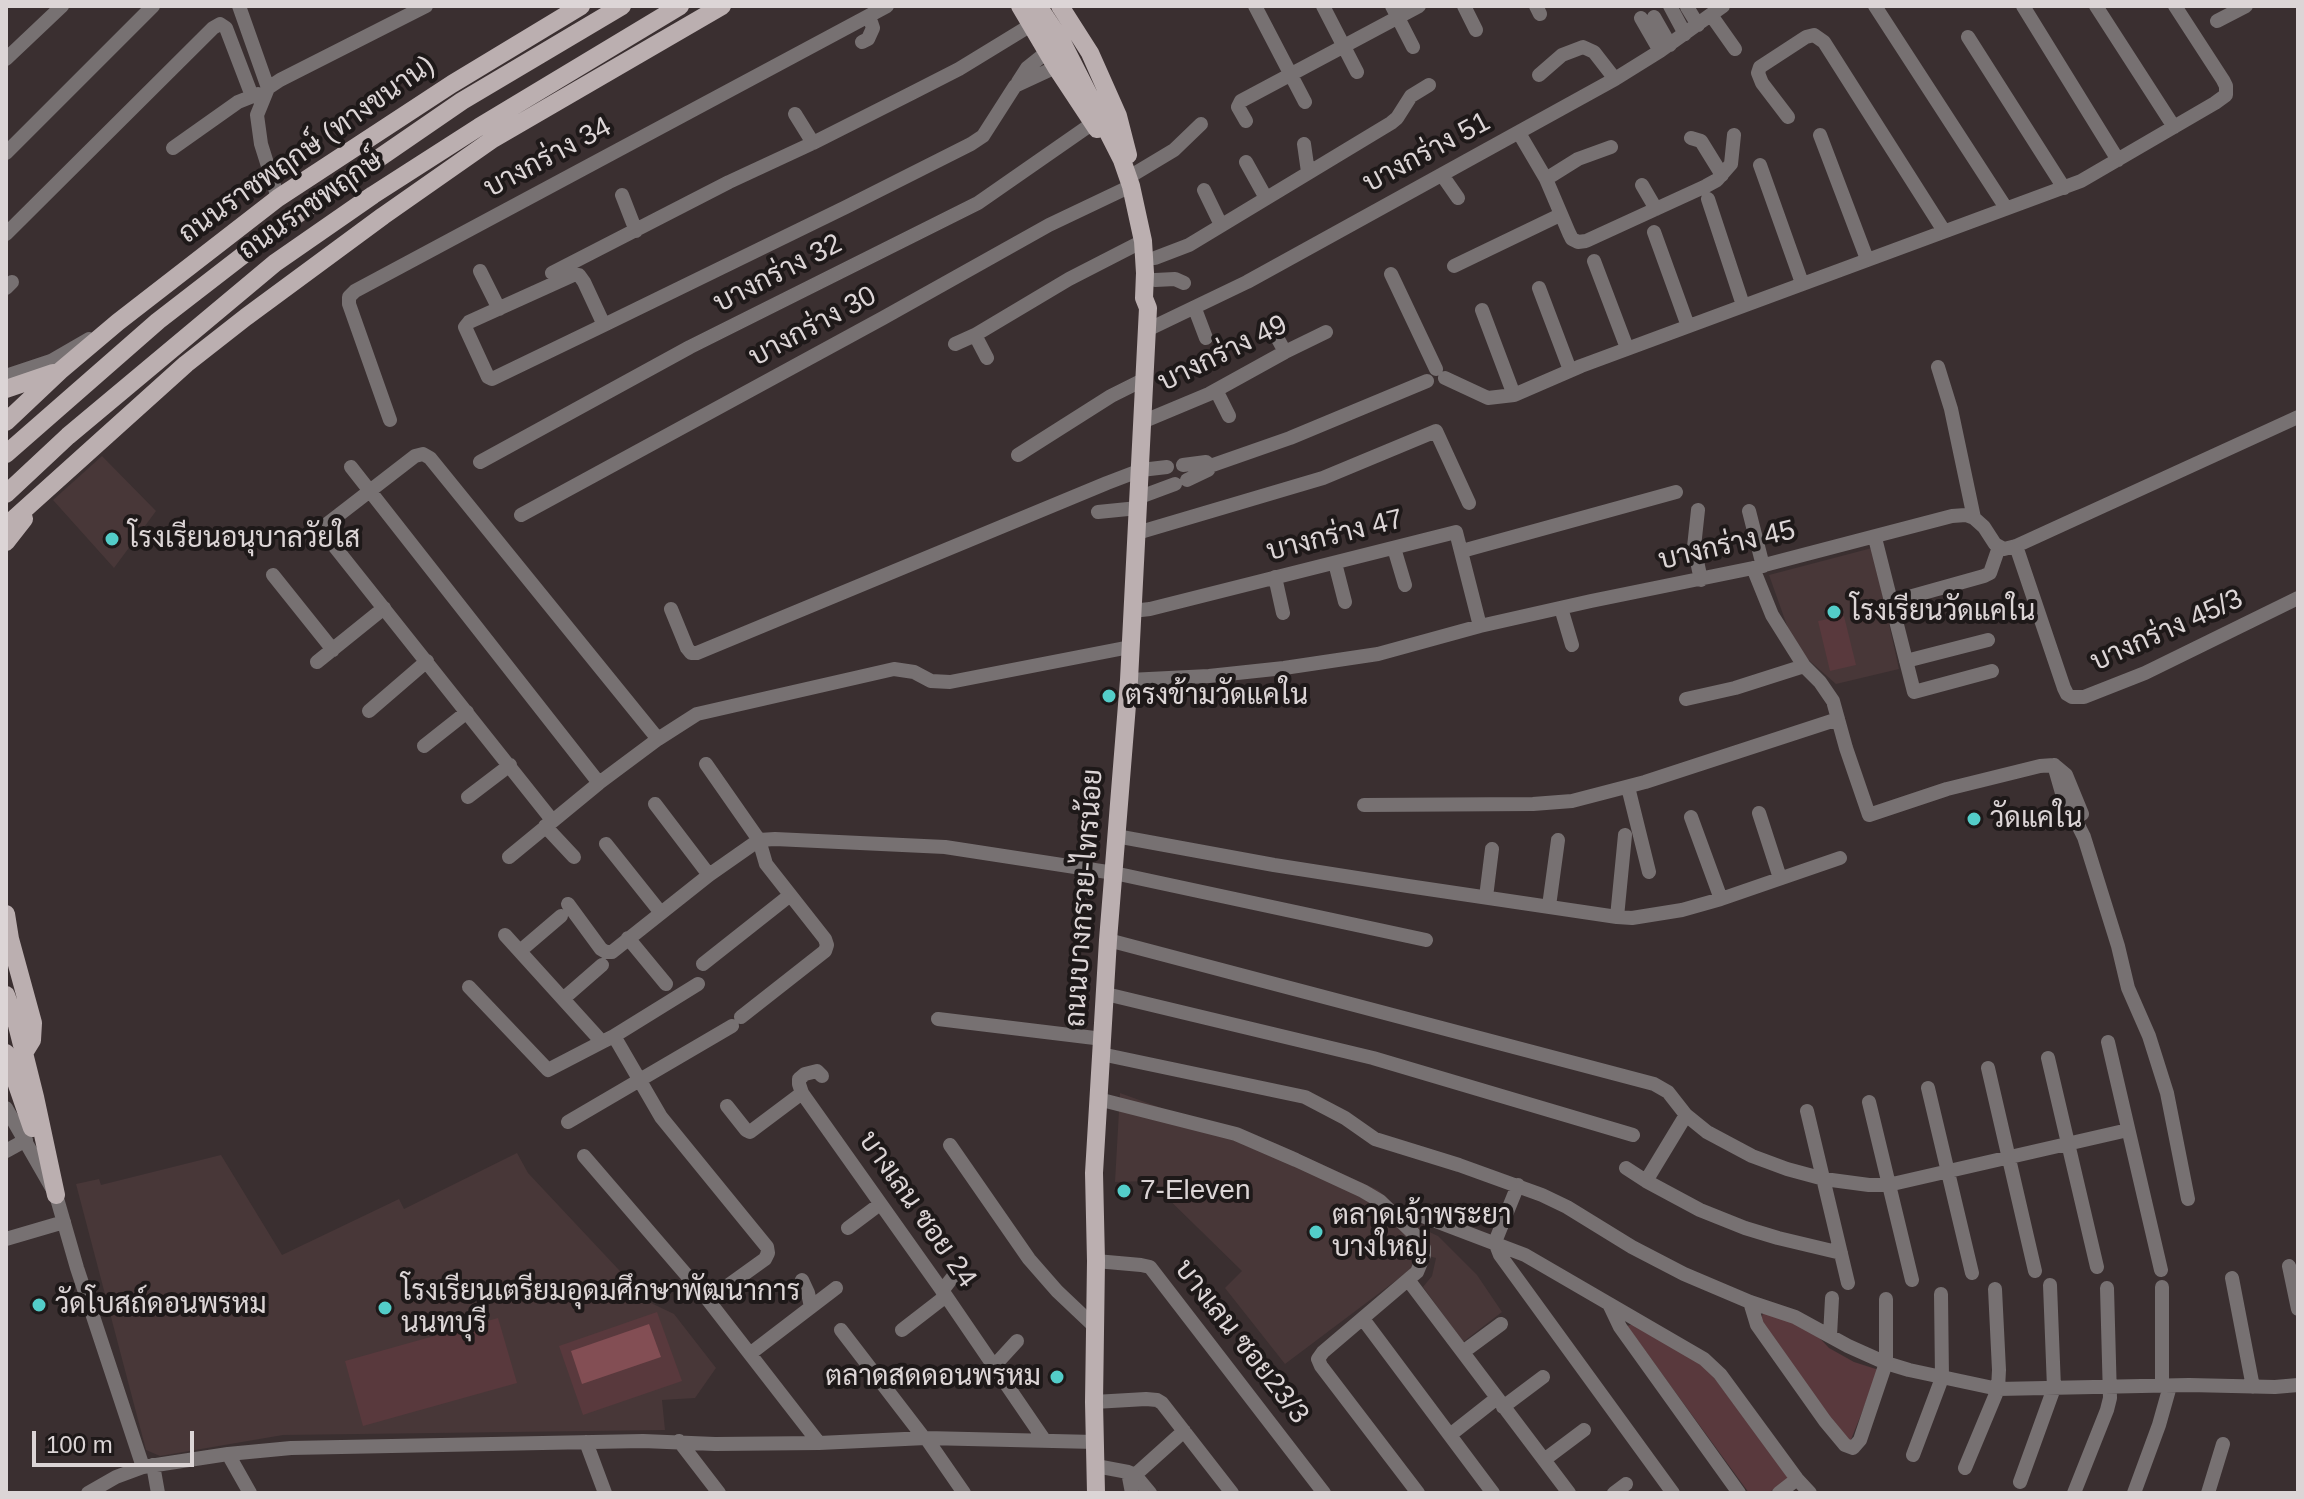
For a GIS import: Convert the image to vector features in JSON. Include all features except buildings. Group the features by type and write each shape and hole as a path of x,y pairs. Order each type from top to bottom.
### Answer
{"main road":[{"name":"ถนนราชพฤกษ์ (ทางขนาน)","path":"6,422 118,322 278,198 452,84 581,6"},
{"name":"ถนนราชพฤกษ์","path":"6,454 158,321 286,222 462,101 622,6"},
{"path":"610,70 681,6"},
{"name":"ถนนราชพฤกษ์","path":"6,494 68,436 275,263 413,169 681,6"},
{"path":"6,526 186,364 383,216 493,139 722,6"},
{"path":"1020,6 1051,59 1130,174"},
{"name":"ถนนบางกรวย-ไทรน้อย","path":"1038,6 1097,101"},
{"name":"ถนนบางกรวย-ไทรน้อย","path":"1045,6 1067,39 1142,196 1155,258 1154,298 1148,308"},
{"path":"1060,6 1090,53 1118,116 1128,148 1130,174"},
{"path":"347,153 462,101"},
{"name":"ถนนบางกรวย-ไทรน้อย","path":"1096,1493 1094,1173 1108,940 1129,680 1148,308 1144,298 1143,241 1130,174"},
{"path":"6,389 60,371"},
{"path":"6,542 39,497"},
{"path":"6,914 33,1023 32,1040 15,1053"},
{"path":"6,954 17,1025 15,1053 56,1195"},
{"path":"6,995 17,1025"},
{"path":"15,1053 35,1097 56,1195"},
{"path":"6,1092 44,1161"}],"street":[{"path":"6,59 62,6"},
{"path":"6,153 153,6"},
{"path":"239,6 262,92 257,115 261,144 278,198"},
{"path":"173,148 223,111 426,6"},
{"name":"บางกร่าง 34","path":"390,420 349,304 349,297 355,291 887,6"},
{"path":"1255,6 1305,102"},
{"path":"1323,6 1357,72"},
{"path":"1246,121 1239,103 1344,45 1395,12 1419,6"},
{"path":"1464,6 1476,30"},
{"path":"1670,6 1685,34"},
{"path":"1875,6 2006,208"},
{"path":"2023,6 2118,160"},
{"path":"2096,6 2174,127"},
{"path":"1391,274 1436,376 1488,398 1514,395 1627,348 2064,188 2118,160 2226,95 2223,80 2175,6"},
{"path":"2217,21 2246,6"},
{"path":"1687,7 1698,25"},
{"path":"1717,11 1735,49"},
{"name":"บางกร่าง 51","path":"1147,330 1247,282 1519,133 1615,79 1717,11"},
{"path":"1395,12 1413,47"},
{"path":"862,42 868,39 873,28 869,16"},
{"path":"1647,17 1665,48"},
{"path":"6,234 220,24 226,28 262,92"},
{"path":"552,273 959,69 1031,25"},
{"path":"1788,117 1758,73 1760,67 1814,35 1824,42 1944,231"},
{"path":"1968,37 2064,188"},
{"path":"1539,75 1562,55 1583,47 1594,52 1615,79"},
{"path":"604,325 579,275 573,275 469,322 465,327 488,377 492,379 604,325 977,141 1015,86 1051,59"},
{"path":"1155,258 1180,250 1391,123 1411,96 1429,85"},
{"path":"795,114 813,143"},
{"name":"บางกร่าง 32","path":"480,462 690,347 978,203 1093,123"},
{"name":"บางกร่าง 30","path":"521,515 1049,225 1174,150 1201,124"},
{"path":"1519,133 1546,179 1569,233 1578,242 1706,186 1731,164 1734,135"},
{"path":"1820,135 1867,259"},
{"path":"1691,138 1701,141 1722,175"},
{"path":"1304,144 1308,172"},
{"path":"1546,179 1578,159 1611,147"},
{"path":"1246,162 1266,198"},
{"path":"1760,165 1802,283"},
{"path":"1442,175 1458,198"},
{"path":"1642,185 1656,209"},
{"path":"1204,190 1221,225"},
{"path":"622,195 636,231"},
{"path":"1708,199 1743,305"},
{"path":"1454,266 1560,215"},
{"path":"1654,232 1688,326"},
{"path":"955,344 1143,241"},
{"path":"1594,261 1627,348"},
{"path":"480,271 499,309"},
{"path":"1155,280 1175,279 1184,283"},
{"path":"1539,288 1570,370"},
{"path":"1195,309 1206,338"},
{"path":"1482,310 1514,395"},
{"path":"6,376 51,361 118,322"},
{"path":"1272,328 1285,352"},
{"name":"บางกร่าง 49","path":"1142,422 1216,390 1326,332"},
{"path":"975,335 987,358"},
{"path":"1938,367 1951,409 1974,518 2004,549 2298,417"},
{"path":"1098,512 1139,503 1182,476 1208,470 1210,466 1290,438 1436,376"},
{"path":"1018,455 1111,396 1145,379"},
{"path":"1216,390 1229,416"},
{"path":"1137,533 1323,478 1436,431 1469,503"},
{"path":"574,857 510,765 327,537 324,529 327,524 415,456 423,454 430,458 658,739"},
{"path":"351,467 599,783"},
{"path":"671,609 687,648 691,653 697,653 1141,470 1167,467"},
{"path":"1480,626 1462,551 1676,492"},
{"path":"1698,510 1694,547 1701,580"},
{"path":"1749,511 1758,567 1772,615 1804,666 1833,701 1869,815 1947,789 2054,765 2066,775 2082,814"},
{"name":"บางกร่าง 45","path":"1129,680 1209,676 1378,654 1480,626 1758,567 1952,516 1974,518"},
{"name":"บางกร่าง 47","path":"1132,611 1456,532 1462,551"},
{"path":"1875,538 1914,692 1992,671"},
{"name":"บางกร่าง 45/3","path":"2016,546 2064,688 2067,694 2079,699 2145,673 2298,598"},
{"path":"1891,602 1990,573 1999,547"},
{"path":"1394,548 1405,585"},
{"path":"1335,563 1345,602"},
{"path":"273,575 333,650"},
{"path":"1275,577 1283,613"},
{"path":"317,662 384,608"},
{"path":"1561,608 1572,645"},
{"path":"1906,661 1988,640"},
{"path":"509,857 599,783 697,714 894,669 914,672 931,681 950,682 1130,647"},
{"path":"369,711 427,661"},
{"path":"1686,699 1735,688 1804,666"},
{"path":"424,746 467,712"},
{"path":"1364,805 1572,801 1628,787 1838,719"},
{"path":"568,1122 737,1022 825,951 825,939 766,864 759,840 706,764"},
{"path":"468,797 510,765"},
{"path":"2054,765 2068,814 2084,837 2128,988 2149,1036 2167,1093 2188,1199"},
{"path":"1628,787 1649,872"},
{"path":"655,804 709,875"},
{"path":"1759,813 1780,878"},
{"path":"1691,817 1721,899"},
{"path":"1617,917 1625,835"},
{"path":"1116,836 1274,865 1617,917 1649,916 1682,910 1840,858"},
{"path":"520,951 564,910 606,952 612,952 709,875 759,840 775,839 945,847 1114,873 1426,940"},
{"path":"1549,906 1558,840"},
{"path":"606,844 661,913"},
{"path":"1486,897 1492,849"},
{"path":"703,964 789,896"},
{"path":"505,935 563,999 608,1039 640,1081 661,1117 767,1247 765,1259 708,1300"},
{"path":"628,938 666,984"},
{"path":"1108,940 1654,1084 1668,1092 1686,1115 1707,1132 1752,1156 1824,1179 1888,1185 2128,1130"},
{"path":"563,999 602,965"},
{"path":"469,987 548,1070 608,1039 698,984"},
{"path":"1106,994 1373,1058 1633,1135"},
{"path":"938,1019 1102,1047 1305,1097 1387,1144 1518,1185 1567,1207 1632,1247 1684,1274 1795,1317 1886,1363 1998,1389 2298,1385"},
{"path":"2108,1042 2161,1270"},
{"path":"2048,1058 2097,1267"},
{"path":"1988,1068 2035,1271"},
{"path":"727,1106 750,1132 802,1093 799,1079 805,1074 817,1071 822,1076"},
{"path":"1928,1088 1972,1273"},
{"name":"บางเลน ซอย 24","path":"802,1093 995,1365 1045,1441"},
{"path":"1098,1099 1236,1134 1363,1191 1407,1224 1424,1248 1417,1272 1323,1352 1319,1363 1418,1493"},
{"path":"1869,1102 1912,1280"},
{"path":"6,1108 56,1195 158,1493"},
{"path":"1807,1111 1848,1283"},
{"path":"1646,1181 1686,1115"},
{"path":"6,1139 23,1136"},
{"path":"6,1151 23,1136"},
{"path":"950,1145 1029,1259 1095,1327"},
{"path":"584,1156 708,1300 819,1443"},
{"path":"1626,1168 1700,1210 1745,1228 1841,1253"},
{"path":"1518,1185 1495,1242 1507,1266 1673,1493"},
{"path":"848,1228 880,1204"},
{"path":"1425,1217 1495,1242 1542,1265 1714,1367 1810,1493"},
{"path":"6,1239 64,1222"},
{"name":"บางเลน ซอย23/3","path":"1096,1261 1150,1267 1324,1493"},
{"path":"2289,1266 2298,1309"},
{"path":"902,1330 944,1293 956,1273"},
{"path":"2232,1278 2253,1387"},
{"path":"802,1280 811,1307"},
{"path":"1409,1281 1569,1493"},
{"path":"2020,1482 2054,1388 2050,1285"},
{"path":"2134,1493 2159,1425 2166,1386 2162,1287"},
{"path":"751,1353 836,1288"},
{"path":"2074,1493 2107,1410 2110,1386 2107,1288"},
{"path":"1965,1468 1998,1389 1995,1289"},
{"path":"1913,1455 1942,1378 1941,1294"},
{"path":"1830,1336 1832,1298"},
{"path":"1750,1302 1757,1325 1838,1438 1853,1448 1860,1440 1886,1363 1886,1299"},
{"path":"1610,1306 1620,1327 1739,1493"},
{"path":"1363,1319 1493,1493"},
{"path":"1463,1352 1501,1324"},
{"path":"841,1330 964,1493"},
{"path":"995,1365 1017,1341"},
{"path":"1450,1435 1543,1377"},
{"path":"1094,1402 1157,1400 1232,1493"},
{"path":"1544,1460 1584,1430"},
{"path":"1132,1474 1184,1431"},
{"path":"95,1491 116,1477 148,1466 291,1448 679,1441 715,1444 819,1443 925,1438 1095,1442"},
{"path":"679,1441 719,1493"},
{"path":"586,1442 605,1493"},
{"path":"2208,1493 2223,1444"},
{"path":"228,1454 250,1493"},
{"path":"1096,1466 1132,1474 1150,1493"},
{"path":"1132,1474 1132,1493"},
{"path":"1779,1493 1797,1479"}],"shaded area":[{"name":"โรงเรียนอนุบาลวัยใส","path":"102,456 156,511 114,568 53,500"},
{"name":"โรงเรียนวัดแคใน","path":"1872,548 1899,669 1836,684 1795,648 1769,575"},
{"path":"1844,616 1856,665 1830,671 1818,621"},
{"name":"ตลาดเจ้าพระยา บางใหญ่","path":"1120,1093 1189,1118 1275,1143 1378,1190 1421,1228 1438,1236 1477,1275 1502,1312 1463,1342 1423,1287 1432,1276 1436,1258 1417,1253 1410,1270 1285,1364 1225,1288 1242,1271 1152,1183 1115,1182"},
{"name":"โรงเรียนเตรียมอุดมศึกษาพัฒนาการ นนทบุรี","path":"517,1153 528,1173 649,1302 674,1314 716,1368 695,1398 662,1400 665,1430 283,1435 160,1456 146,1450 76,1184 99,1179 101,1185 221,1155 282,1255 399,1199 404,1209"},
{"path":"657,1312 682,1381 583,1415 559,1346"},
{"path":"1763,1313 1810,1328 1829,1348 1854,1362 1879,1370 1850,1442 1761,1320"},
{"path":"498,1318 517,1383 363,1426 345,1361"},
{"path":"1636,1323 1706,1367 1790,1478 1768,1493 1749,1493 1627,1326"},
{"path":"649,1324 661,1357 582,1384 571,1351"}],"place":[{"name":"โรงเรียนอนุบาลวัยใส","path":"112,539"},
{"name":"โรงเรียนวัดแคใน","path":"1834,612"},
{"name":"ตรงข้ามวัดแคใน","path":"1109,696"},
{"name":"วัดแคใน","path":"1974,819"},
{"name":"7-Eleven","path":"1124,1191"},
{"name":"ตลาดเจ้าพระยา บางใหญ่","path":"1316,1232"},
{"name":"วัดโบสถ์ดอนพรหม","path":"39,1305"},
{"name":"โรงเรียนเตรียมอุดมศึกษาพัฒนาการ นนทบุรี","path":"385,1308"},
{"name":"ตลาดสดดอนพรหม","path":"1057,1377"}]}
